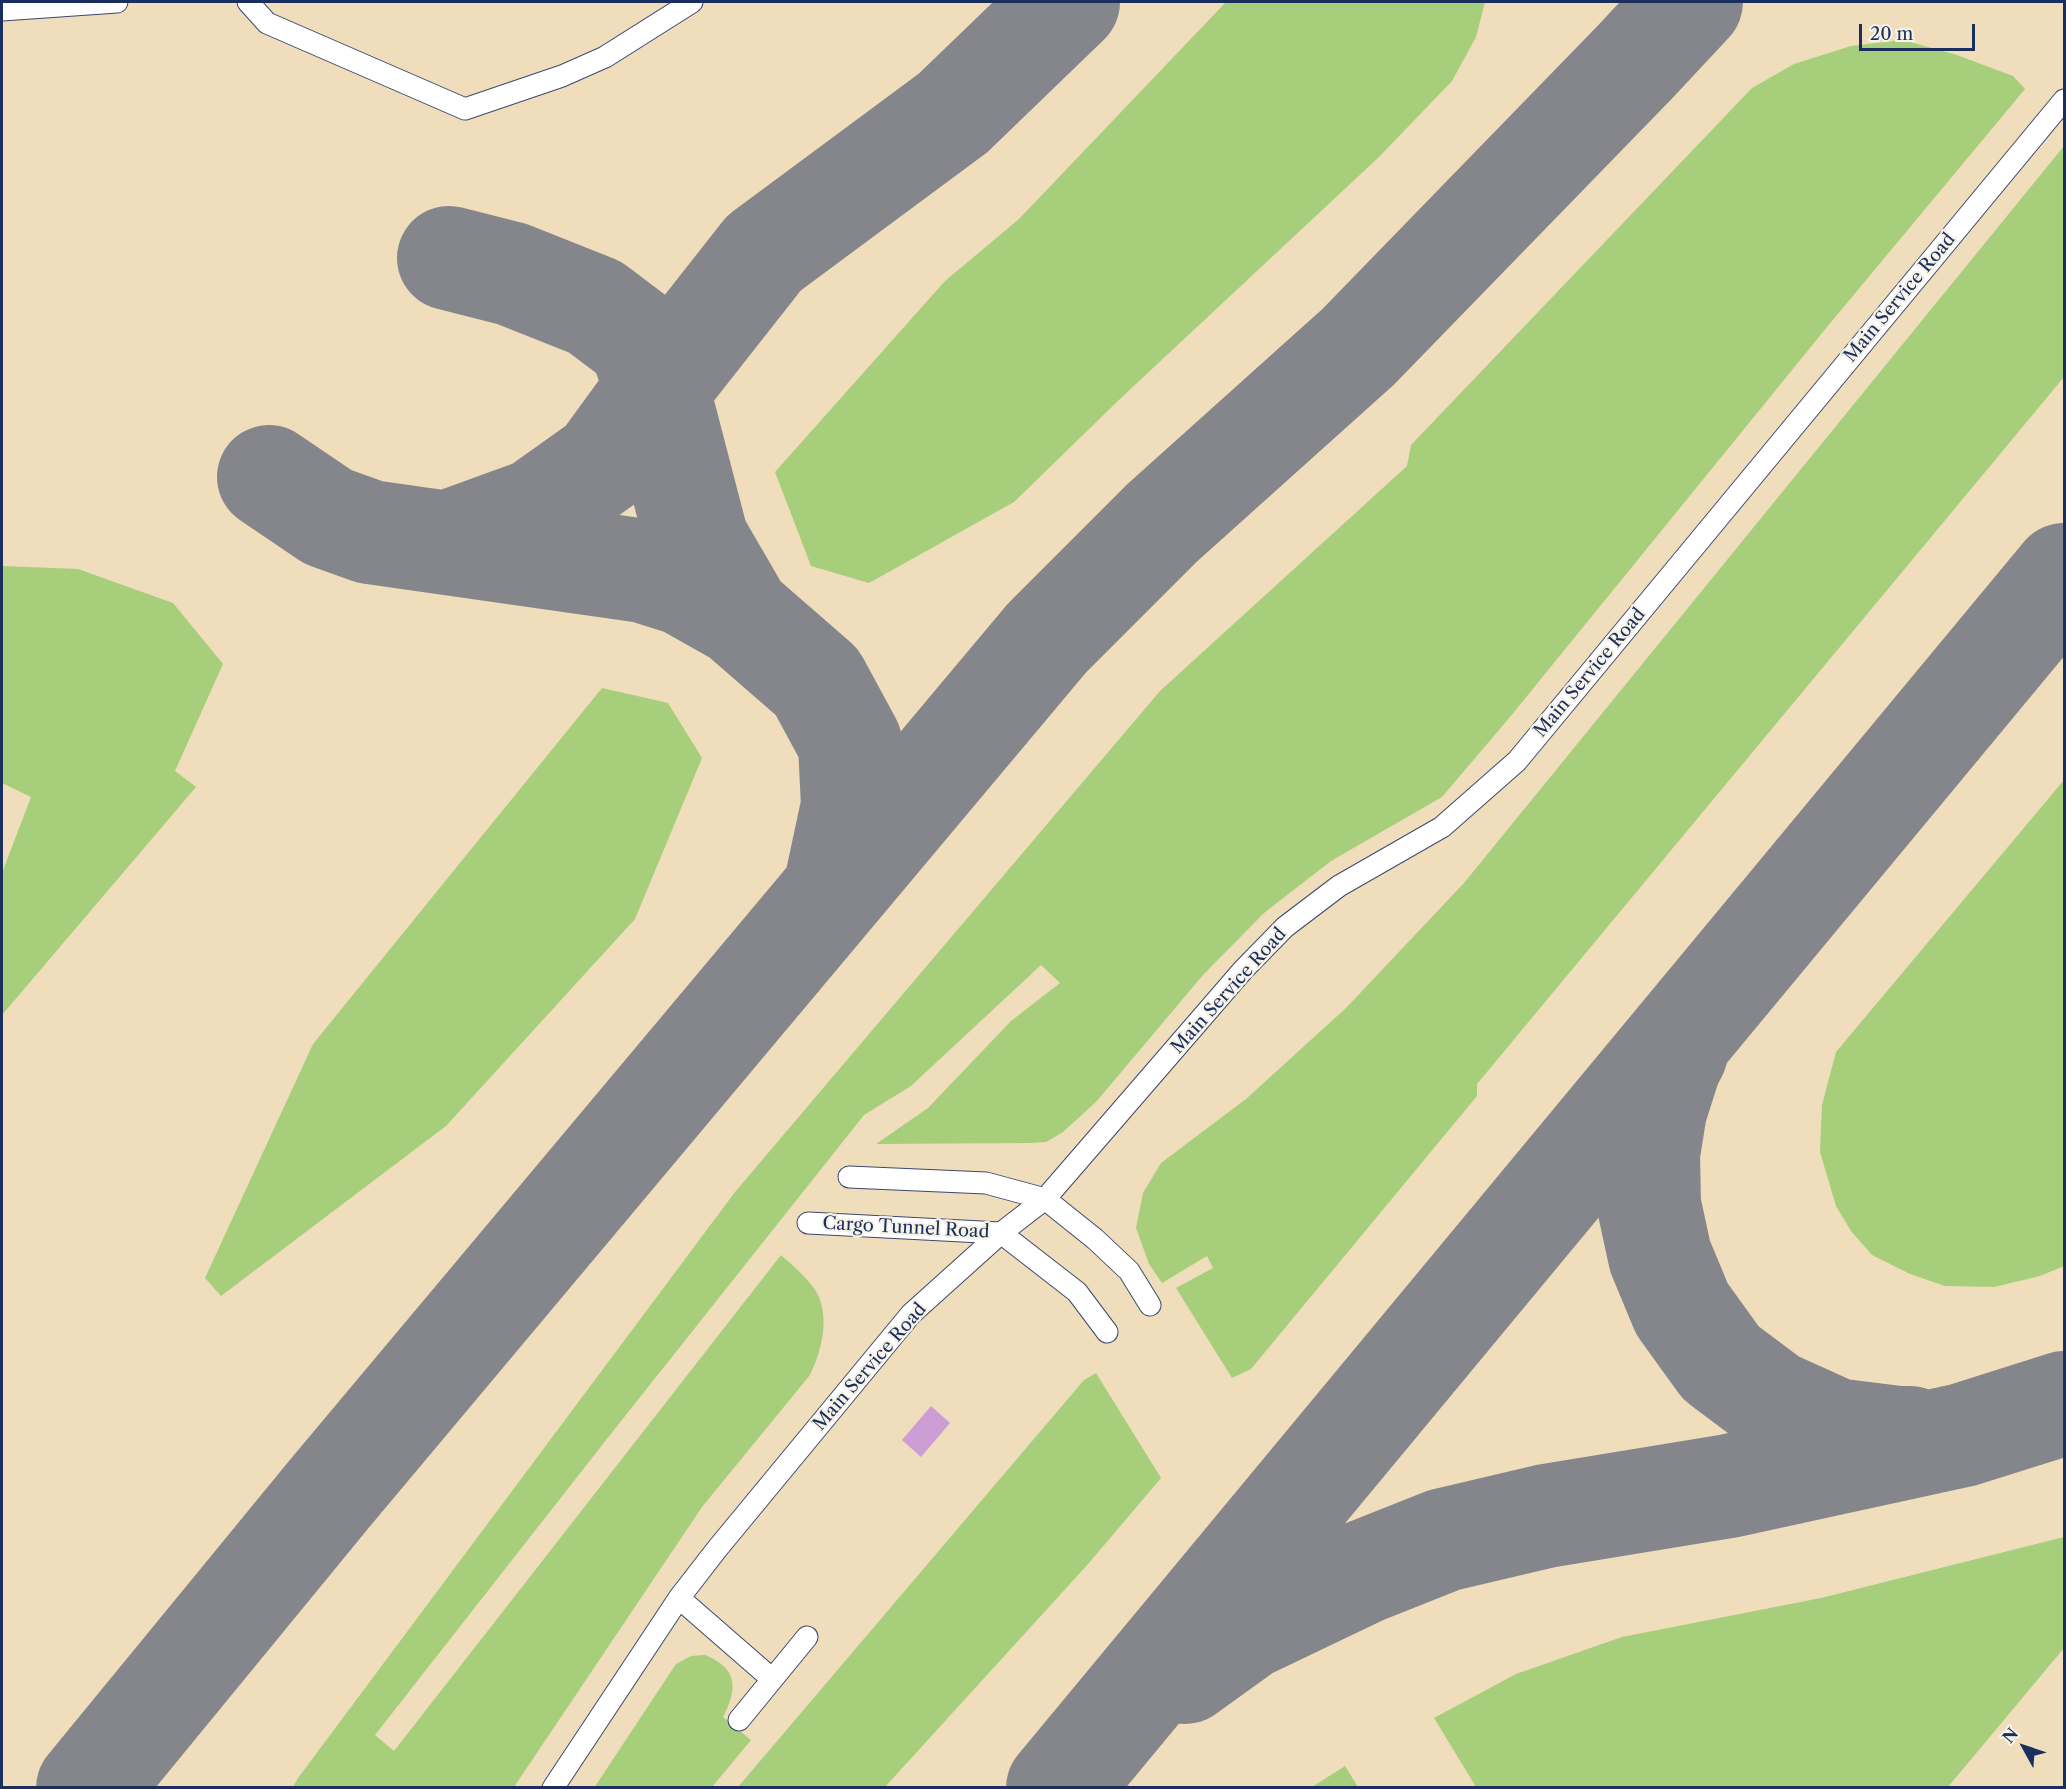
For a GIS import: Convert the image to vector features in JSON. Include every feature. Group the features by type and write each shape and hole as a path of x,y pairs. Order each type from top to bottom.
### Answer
{"lane":[{"path":"2,10 117,2"},
{"path":"248,2 267,23 465,109 562,76 604,57 692,2"},
{"name":"Main Service Road","path":"553,1788 679,1598 911,1314 1001,1233 1045,1199 1243,969 1285,927 1339,886 1442,827 1517,761 2064,100"},
{"path":"849,1177 986,1183 1045,1199 1095,1239 1129,1271 1150,1305"},
{"name":"Cargo Tunnel Road","path":"808,1223 1001,1233 1077,1292 1107,1332"},
{"path":"679,1598 772,1679"},
{"path":"739,1720 807,1637"}],"green space":[{"path":"1226,2 1485,2 1476,37 1452,81 1379,157 1122,397 1014,502 869,583 811,566 775,472 945,281 1019,219"},
{"path":"1903,40 1957,55 2013,76 2025,89 1442,797 1331,861 1264,913 1203,975 1096,1102 1063,1132 1046,1142 876,1144 928,1108 1011,1021 1060,983 1041,965 911,1086 864,1115 375,1735 394,1751 781,1255 802,1274 816,1291 822,1307 822,1337 810,1375 702,1507 514,1787 293,1787 735,1192 1160,691 1407,466 1411,445 1752,88 1794,64 1851,46"},
{"path":"2064,146 2064,377 1477,1084 1477,1096 1251,1369 1232,1378 1176,1288 1213,1268 1207,1256 1162,1283 1149,1264 1136,1228 1143,1193 1161,1163 1246,1099 1346,1008 1464,883"},
{"path":"2,566 78,569 173,603 223,664 175,771 196,787 2,1015 2,873 31,797 2,783"},
{"path":"602,688 668,703 702,758 635,919 446,1126 221,1296 205,1278 313,1044"},
{"path":"2064,780 2064,1266 2040,1276 1994,1287 1945,1286 1910,1274 1872,1255 1851,1231 1836,1206 1820,1152 1822,1105 1836,1052"},
{"path":"1096,1373 1161,1478 1089,1563 885,1787 738,1787 1084,1380"},
{"path":"2064,1537 2064,1648 1948,1787 1476,1787 1434,1718 1516,1674 1622,1637 1821,1598"},
{"path":"705,1655 724,1666 732,1680 733,1689 723,1717 751,1740 712,1787 594,1788 676,1664 691,1656"},
{"path":"1345,1766 1358,1787 1312,1787"}],"building":[{"path":"931,1406 950,1423 921,1457 902,1440"}],"taxiway":[{"path":"449,542 537,510 603,463 657,389 764,253 953,113 1068,2"},
{"path":"88,1788 330,1493 1047,638 1162,523 1358,347 1691,2"},
{"path":"449,258 512,274 595,307 640,341 659,395 697,541 740,615"},
{"path":"269,477 328,517 370,532 644,571 685,584 740,615 817,682 850,743 853,806 835,890"},
{"path":"1058,1788 2064,575"},
{"path":"1676,1052 1670,1063 1655,1110 1648,1154 1649,1205 1660,1256 1682,1309 1721,1363 1773,1402 1835,1430 1910,1438"},
{"path":"1185,1672 1246,1628 1361,1573 1444,1540 1546,1516 1729,1486 1963,1435 2064,1403"}]}
